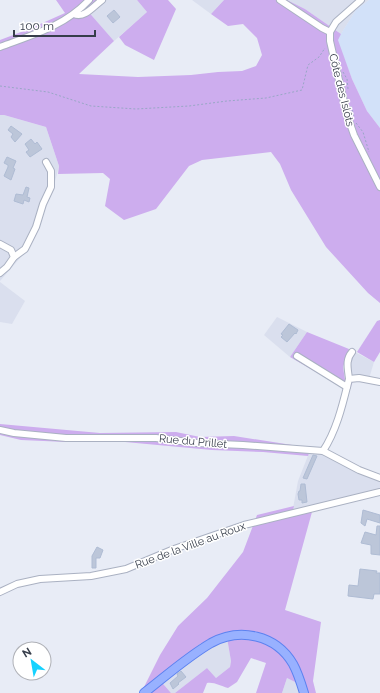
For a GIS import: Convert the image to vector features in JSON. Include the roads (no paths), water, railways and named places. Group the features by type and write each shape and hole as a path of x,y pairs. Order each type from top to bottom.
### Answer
{"main road":[{"path":"144,693 197,652 212,643 229,636 241,635 252,635 266,639 285,653 298,675 304,693"}],"street":[{"path":"0,47 49,28 74,14 89,0"},
{"path":"74,14 80,15 86,13 102,0"},
{"path":"280,0 330,32 336,22 361,0"},
{"name":"Côte des Islôts","path":"330,32 330,41 347,115 354,136 380,187"},
{"path":"0,274 14,257 24,249 36,227 43,204 51,187 51,171 46,162"},
{"path":"0,244 11,250 14,257"},
{"path":"323,451 329,442 335,427 347,387 349,379 347,366 348,356 352,352"},
{"path":"297,356 347,387"},
{"path":"349,379 360,378 380,382"},
{"name":"Rue du Prillet","path":"0,430 21,434 66,438 156,438 197,443 323,451 359,470 380,478"},
{"name":"Rue de la Ville au Roux","path":"0,592 18,584 40,579 91,576 126,569 180,547 244,525 380,492"}]}
